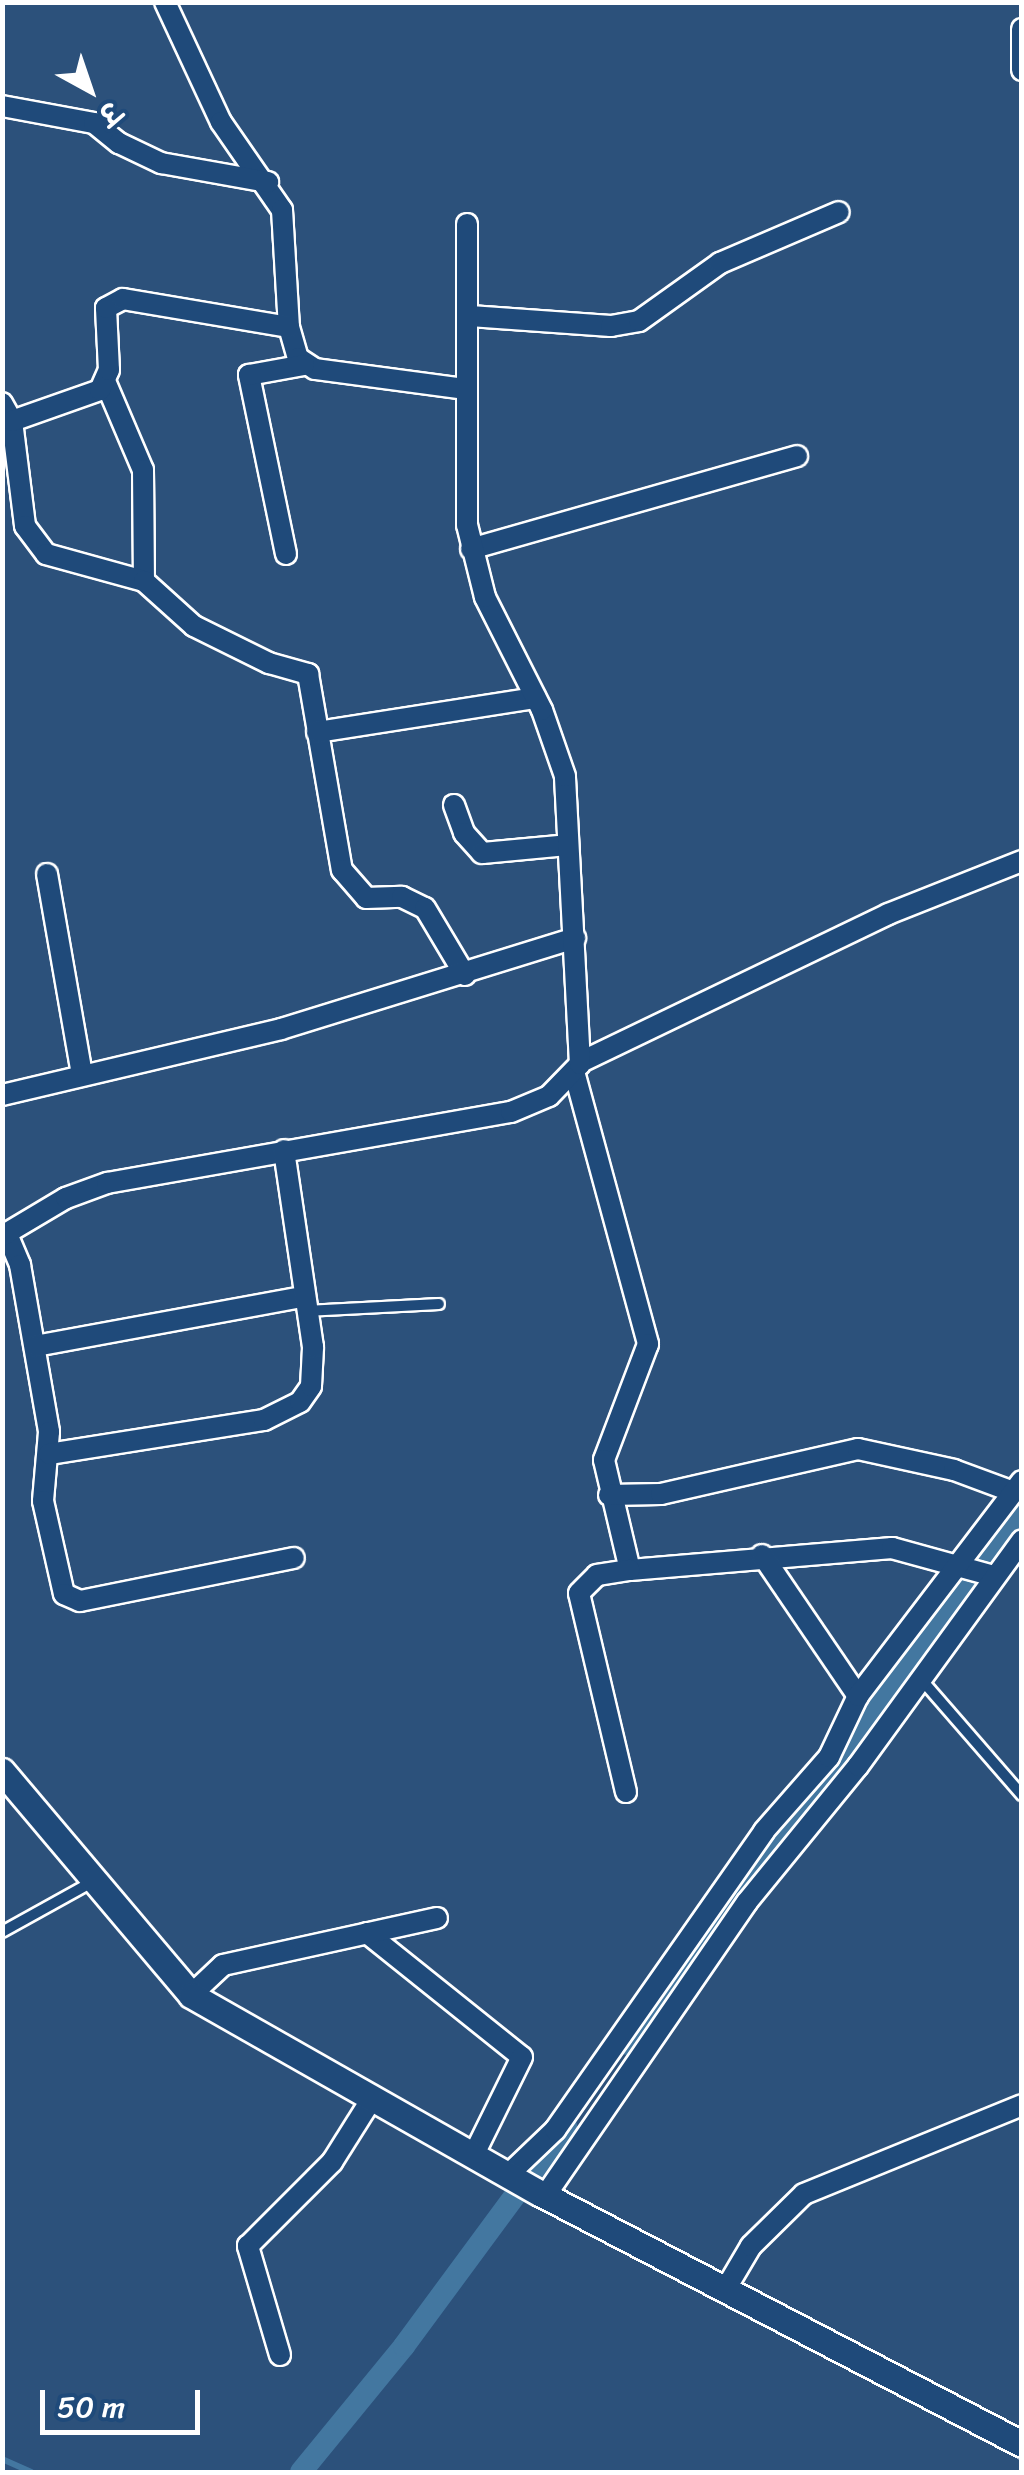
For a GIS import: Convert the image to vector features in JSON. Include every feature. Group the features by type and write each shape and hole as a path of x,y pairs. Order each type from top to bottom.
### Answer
{"street":[{"path":"165,2 221,122 268,182 286,224 290,327 304,365"},
{"path":"1022,29 1022,70"},
{"path":"2,106 94,122 119,144 162,163 268,182"},
{"path":"470,316 611,326 639,320 720,263 840,212"},
{"path":"467,224 470,316 464,389 471,549 485,597 535,698 564,776 575,938 578,1069 648,1344 631,1401 608,1442 604,1474 630,1570"},
{"path":"144,580 143,470 106,381 106,308 122,298 290,327"},
{"path":"286,554 248,375 304,365 464,389"},
{"path":"106,381 90,397 7,412 25,526 33,542 74,567 144,580 194,626 269,663 308,674 342,870 353,889 366,898 415,900 433,918 465,974"},
{"path":"471,549 796,456"},
{"path":"318,732 535,698"},
{"path":"454,805 464,833 482,853 568,845"},
{"path":"294,1558 80,1600 64,1594 43,1501 49,1454 35,1346 5,1235 66,1198 107,1183 511,1112 549,1096 578,1069 888,914 1022,861"},
{"path":"46,874 82,1074"},
{"path":"2,1095 282,1029 575,938"},
{"path":"49,1454 286,1414 311,1386 284,1150"},
{"path":"35,1346 304,1304"},
{"path":"528,2185 747,1902 858,1766 919,1677 1017,1486 853,1450 661,1494 609,1495"},
{"path":"528,2185 555,2130 764,1831 829,1757 858,1696 977,1568 1022,1540"},
{"path":"626,1792 579,1593 596,1574 762,1554 892,1548 977,1568"},
{"path":"762,1554 858,1696"},
{"path":"2,1771 191,1995 528,2185 1022,2444"},
{"path":"191,1995 223,1965 437,1918"},
{"path":"367,1934 422,1984 522,2058 474,2154"},
{"path":"280,2356 248,2246 332,2162 374,2098"},
{"path":"725,2290 751,2246 804,2194 1022,2105"}],"lane":[{"path":"304,1304 439,1304"},
{"path":"919,1677 1022,1796"},
{"path":"2,1932 95,1881"}],"waterway":[{"path":"627,2044 1022,1506"},
{"path":"301,2472 404,2346 566,2126"},
{"path":"2,2459 31,2472"}]}
